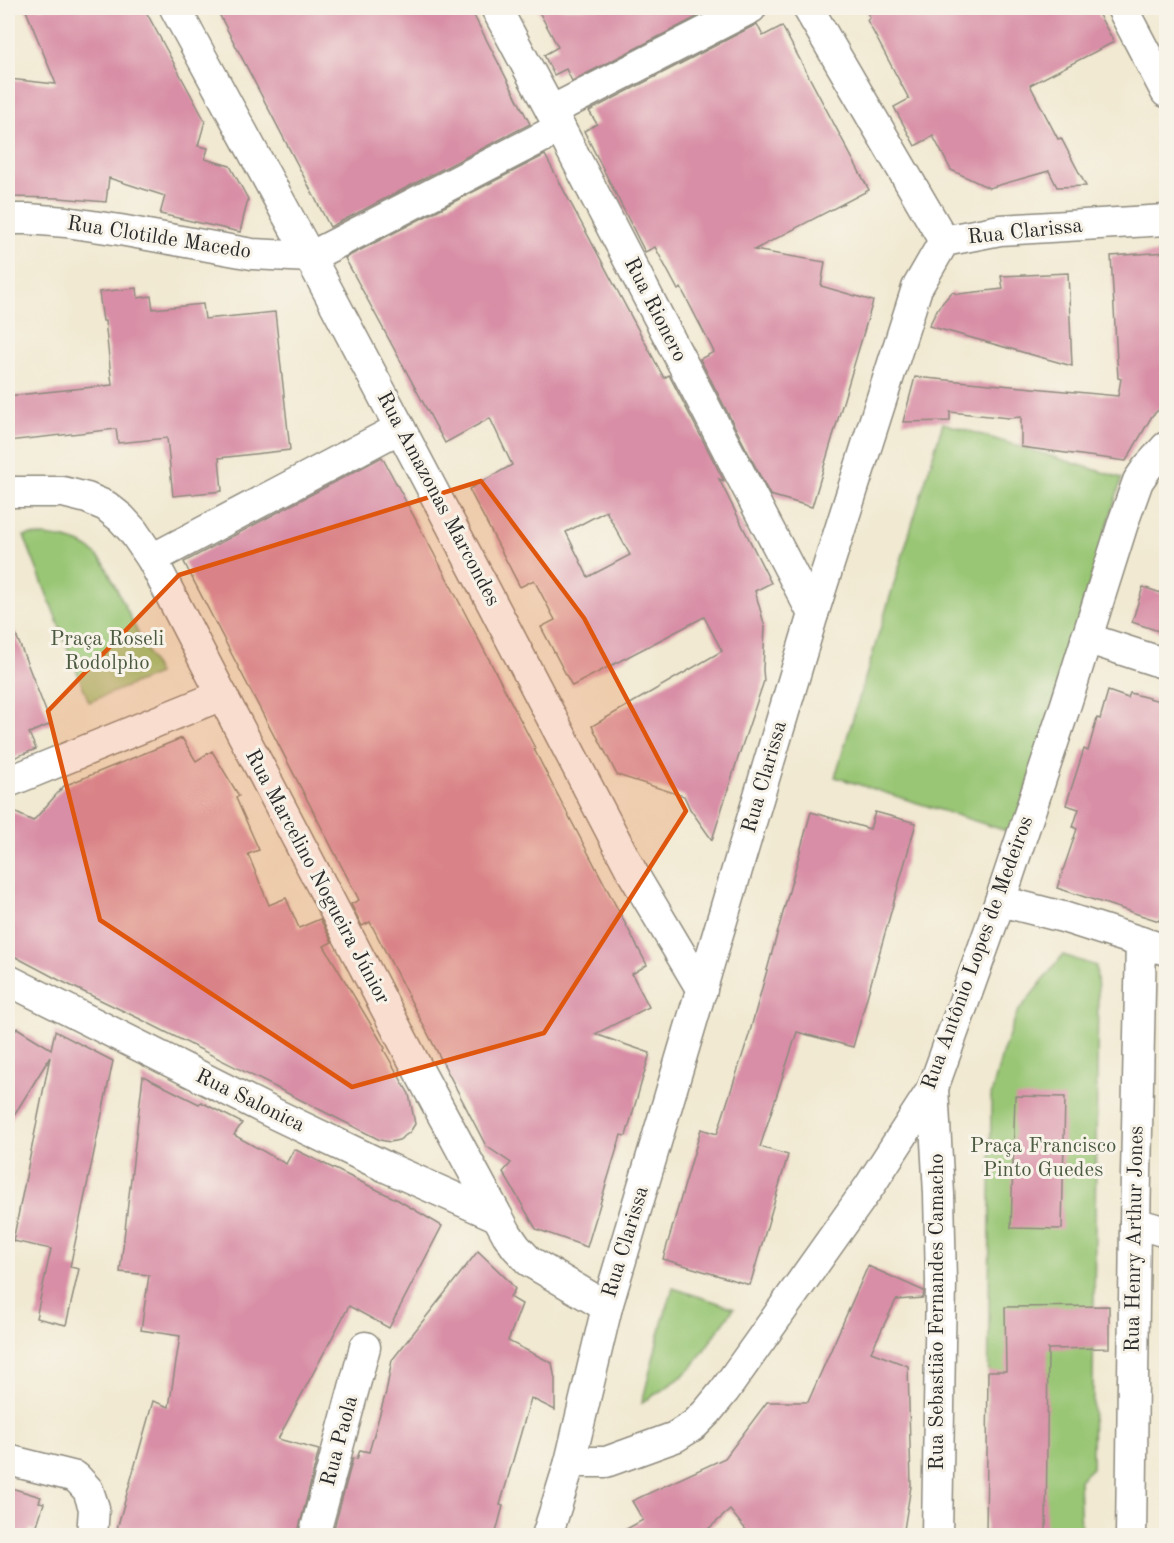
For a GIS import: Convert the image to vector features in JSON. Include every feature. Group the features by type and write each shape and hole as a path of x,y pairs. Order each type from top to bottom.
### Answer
{"street":[{"name":"Rua Amazonas Marcondes","path":"175,8 310,257 632,872 702,990"},
{"name":"Rua Rionero","path":"496,8 813,614"},
{"path":"310,257 750,8"},
{"path":"808,8 944,241"},
{"path":"1122,8 1167,92"},
{"name":"Rua Clotilde Macedo","path":"8,219 66,222 252,254 310,257"},
{"name":"Rua Clarissa","path":"547,1536 570,1462 607,1308 813,614 917,288 944,241 1000,230 1167,220"},
{"path":"152,559 400,428"},
{"name":"Rua Antônio Lopes de Medeiros","path":"570,1462 606,1462 675,1437 694,1425 707,1412 837,1232 933,1088 1000,901 1138,481 1167,447"},
{"name":"Rua Marcelino Nogueira Júnior","path":"8,492 63,492 87,498 106,506 122,518 133,531 152,559 496,1216 516,1247 530,1261 607,1308"},
{"path":"1086,638 1167,664"},
{"path":"8,783 222,695"},
{"path":"1000,901 1063,917 1154,946"},
{"name":"Rua Henry Arthur Jones","path":"1131,1536 1135,1223 1154,946"},
{"name":"Rua Salonica","path":"8,980 275,1114 496,1216"},
{"name":"Rua Sebastião Fernandes Camacho","path":"933,1088 941,1282 937,1536"},
{"path":"1135,1223 1167,1232"},
{"name":"Rua Paola","path":"314,1536 365,1347"},
{"path":"8,1461 76,1477 88,1491 94,1508 92,1536"}],"highlighted area":[{"path":"481,481 584,618 686,811 544,1033 352,1087 100,920 48,711 179,575"}],"green space":[{"path":"943,423 1122,478 1013,833 835,777"},
{"name":"Praça Roseli Rodolpho","path":"24,536 77,542 91,550 104,563 158,674 89,702"},
{"name":"Praça Francisco Pinto Guedes","path":"1063,955 1096,966 1098,991 1092,1468 1079,1480 1081,1531 1086,1535 987,1536 991,1096 1002,1054 1017,1013"},
{"path":"673,1288 734,1308 692,1367 679,1379 642,1403 662,1323"}],"building":[{"path":"25,8 144,8 205,121 198,146 208,148 205,159 230,166 248,199 240,232 160,214 165,196 109,178 106,202 8,197 9,79 56,84"},
{"path":"216,8 470,8 530,124 330,227"},
{"path":"537,8 692,8 697,17 572,81 566,69 554,75 544,55 558,47"},
{"path":"865,8 1095,8 1114,42 1030,85 1086,186 1057,187 1049,171 989,188 951,170 933,136 915,146 894,107 909,99 867,20 870,18"},
{"path":"757,24 763,36 782,26 869,190 754,250 825,262 821,286 873,301 812,507 770,495 700,359 714,352 681,288 678,290 655,247 645,252 584,131 597,124 589,111"},
{"path":"545,155 664,378 669,375 724,481 719,479 771,583 755,591 765,627 764,681 712,840 690,809 684,796 617,775 592,726 722,651 704,617 572,686 541,627 555,620 534,580 520,587 469,489 512,465 490,418 445,443 345,258","holes":["606,511 630,555 588,577 566,532"]},
{"path":"1167,252 1167,402 1152,416 1126,461 1021,447 1021,417 1009,418 950,412 950,421 903,422 915,377 1118,396 1121,379 1118,378 1111,256"},
{"path":"1068,273 1072,366 929,326 938,308 952,292 958,294 1003,289 1001,276"},
{"path":"137,288 138,298 151,296 153,309 203,304 205,319 275,312 290,450 219,458 222,491 173,496 167,438 118,443 116,429 8,441 8,396 112,385 105,321 103,321 99,292"},
{"path":"382,457 647,965 632,974 649,1007 595,1034 650,1053 626,1136 621,1135 587,1247 536,1229 503,1172 511,1163 486,1146 370,922 362,926 351,904 359,900 184,562"},
{"path":"1143,587 1167,595 1167,634 1132,622"},
{"path":"8,618 51,724 29,733 36,749 8,760"},
{"path":"1108,691 1128,698 1130,693 1167,703 1167,900 1159,921 1057,888 1077,829 1073,827 1079,809 1066,805 1084,749 1088,751 1097,718 1100,719"},
{"path":"182,738 196,761 212,751 239,796 236,798 259,850 248,854 269,905 286,898 299,928 320,919 332,942 324,946 385,1048 384,1050 409,1094 415,1124 410,1132 399,1140 390,1142 380,1140 8,953 8,809 33,821 64,786"},
{"path":"811,812 870,829 875,812 916,823 853,1047 797,1032 760,1147 788,1155 750,1285 663,1259 701,1129 717,1134 749,1035"},
{"path":"17,1028 51,1049 55,1031 113,1061 70,1267 79,1269 66,1325 36,1318 51,1249 13,1241 50,1057 8,1125 8,1044"},
{"path":"143,1076 242,1123 234,1135 286,1164 294,1149 398,1200 442,1226 389,1328 349,1306 278,1439 319,1450 297,1536 115,1536 153,1401 169,1407 180,1336 141,1330 149,1275 120,1272"},
{"path":"1015,1096 1065,1097 1062,1229 1011,1228"},
{"path":"478,1251 515,1289 510,1297 522,1304 508,1341 552,1363 555,1379 555,1410 531,1398 500,1505 503,1506 495,1536 332,1536 353,1458 357,1459 360,1450 369,1452 386,1392 392,1360"},
{"path":"868,1266 924,1291 923,1298 896,1300 871,1352 908,1366 911,1486 903,1536 751,1536 730,1510 700,1536 614,1536 643,1520 632,1501 725,1458 767,1402 808,1402"},
{"path":"1109,1306 1109,1348 1048,1349 1046,1536 986,1536 988,1371 1006,1371 1005,1307"},
{"path":"8,1487 41,1497 39,1502 44,1503 35,1531 30,1529 28,1536 8,1536"}]}
